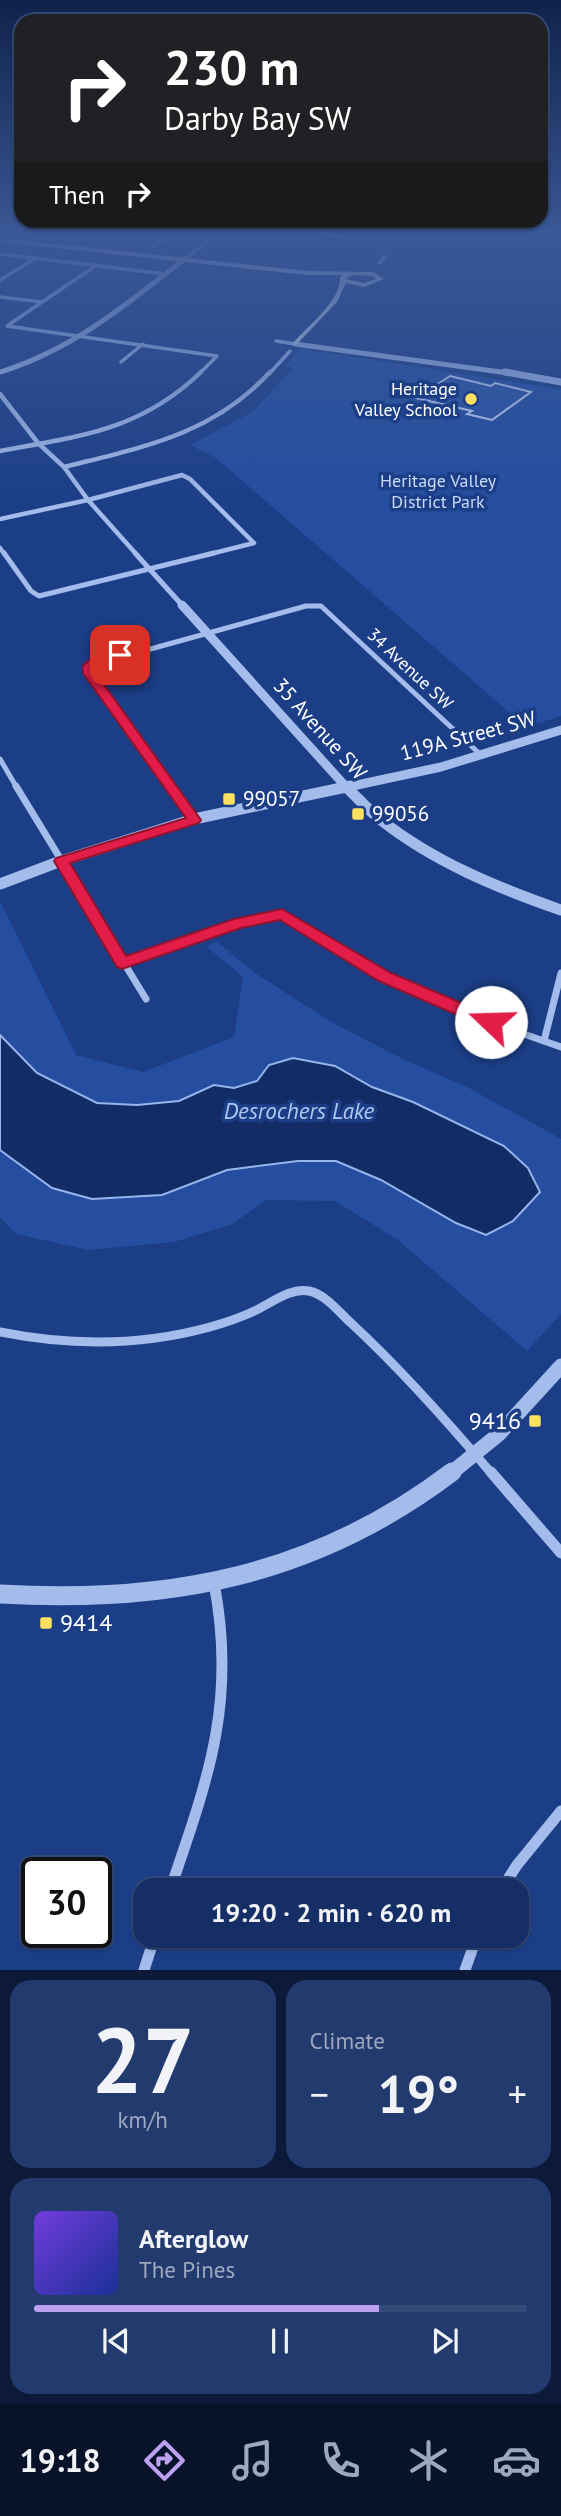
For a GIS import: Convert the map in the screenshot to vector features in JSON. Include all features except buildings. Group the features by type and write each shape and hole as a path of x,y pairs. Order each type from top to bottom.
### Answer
{"main road":[{"path":"295,344 314,324"}],"street":[{"path":"0,450 114,426 147,414 166,403 217,356 7,326 10,324"},
{"path":"0,372 47,356 98,324"},
{"path":"276,341 471,366 561,382"},
{"path":"121,362 143,344"},
{"path":"64,467 179,435 224,414 257,387 290,351"},
{"path":"0,394 38,443 64,467 88,500 183,605"},
{"path":"0,519 88,500 182,475 187,476 254,543 39,596 31,591 0,548"},
{"name":"35 Avenue SW","path":"183,605 344,786 381,820 422,849 481,880 561,910"},
{"name":"34 Avenue SW","path":"206,632 316,605 328,610 482,756"},
{"path":"194,820 88,670 95,662 206,632"},
{"name":"119A Street SW","path":"0,884 61,861 194,820 482,756 561,730"},
{"path":"0,759 146,999"},
{"path":"122,963 239,923 282,914 293,918 331,946 405,986 474,1016 561,1047"},
{"path":"544,1041 561,973"},
{"path":"0,1332 59,1343 130,1342 211,1327 251,1313 301,1290 312,1291 324,1298 391,1360 561,1553"},
{"path":"0,1594 38,1598 140,1595 214,1583 297,1558 370,1526 433,1487 495,1437 561,1366"},
{"path":"174,1878 201,1795 218,1727 224,1660 214,1583"},
{"path":"509,1878 561,1811"},
{"path":"144,1970 151,1948"},
{"path":"465,1970 473,1948"}],"green space":[{"name":"Heritage Valley District Park","path":"300,349 561,389 561,716 526,727 216,458 190,445 252,412 294,368 286,366"},
{"path":"0,901 76,1055 143,1072 234,1037 243,977 206,946 217,942 255,973 333,1023 403,1059 469,1088 561,1139 561,1314 527,1351 398,1240 335,1201 266,1200 232,1224 174,1242 88,1250 16,1234 0,1217"}],"water":[{"name":"Desrochers Lake","path":"0,1035 37,1073 97,1103 137,1105 179,1101 214,1085 234,1088 257,1081 269,1065 293,1058 335,1066 372,1087 413,1102 504,1146 528,1168 540,1192 513,1221 486,1235 456,1223 381,1180 336,1161 298,1161 227,1170 162,1195 92,1199 52,1188 0,1150"}],"place":[{"name":"Heritage Valley School","path":"471,399"},
{"name":"99057","path":"229,799"},
{"name":"99056","path":"358,814"},
{"name":"9416","path":"535,1421"},
{"name":"9414","path":"46,1623"}],"route":[{"path":"120,655 93,663 89,666 89,673 194,820 61,861 122,963 239,923 282,914 293,918 331,946 385,977 491,1022"}]}
